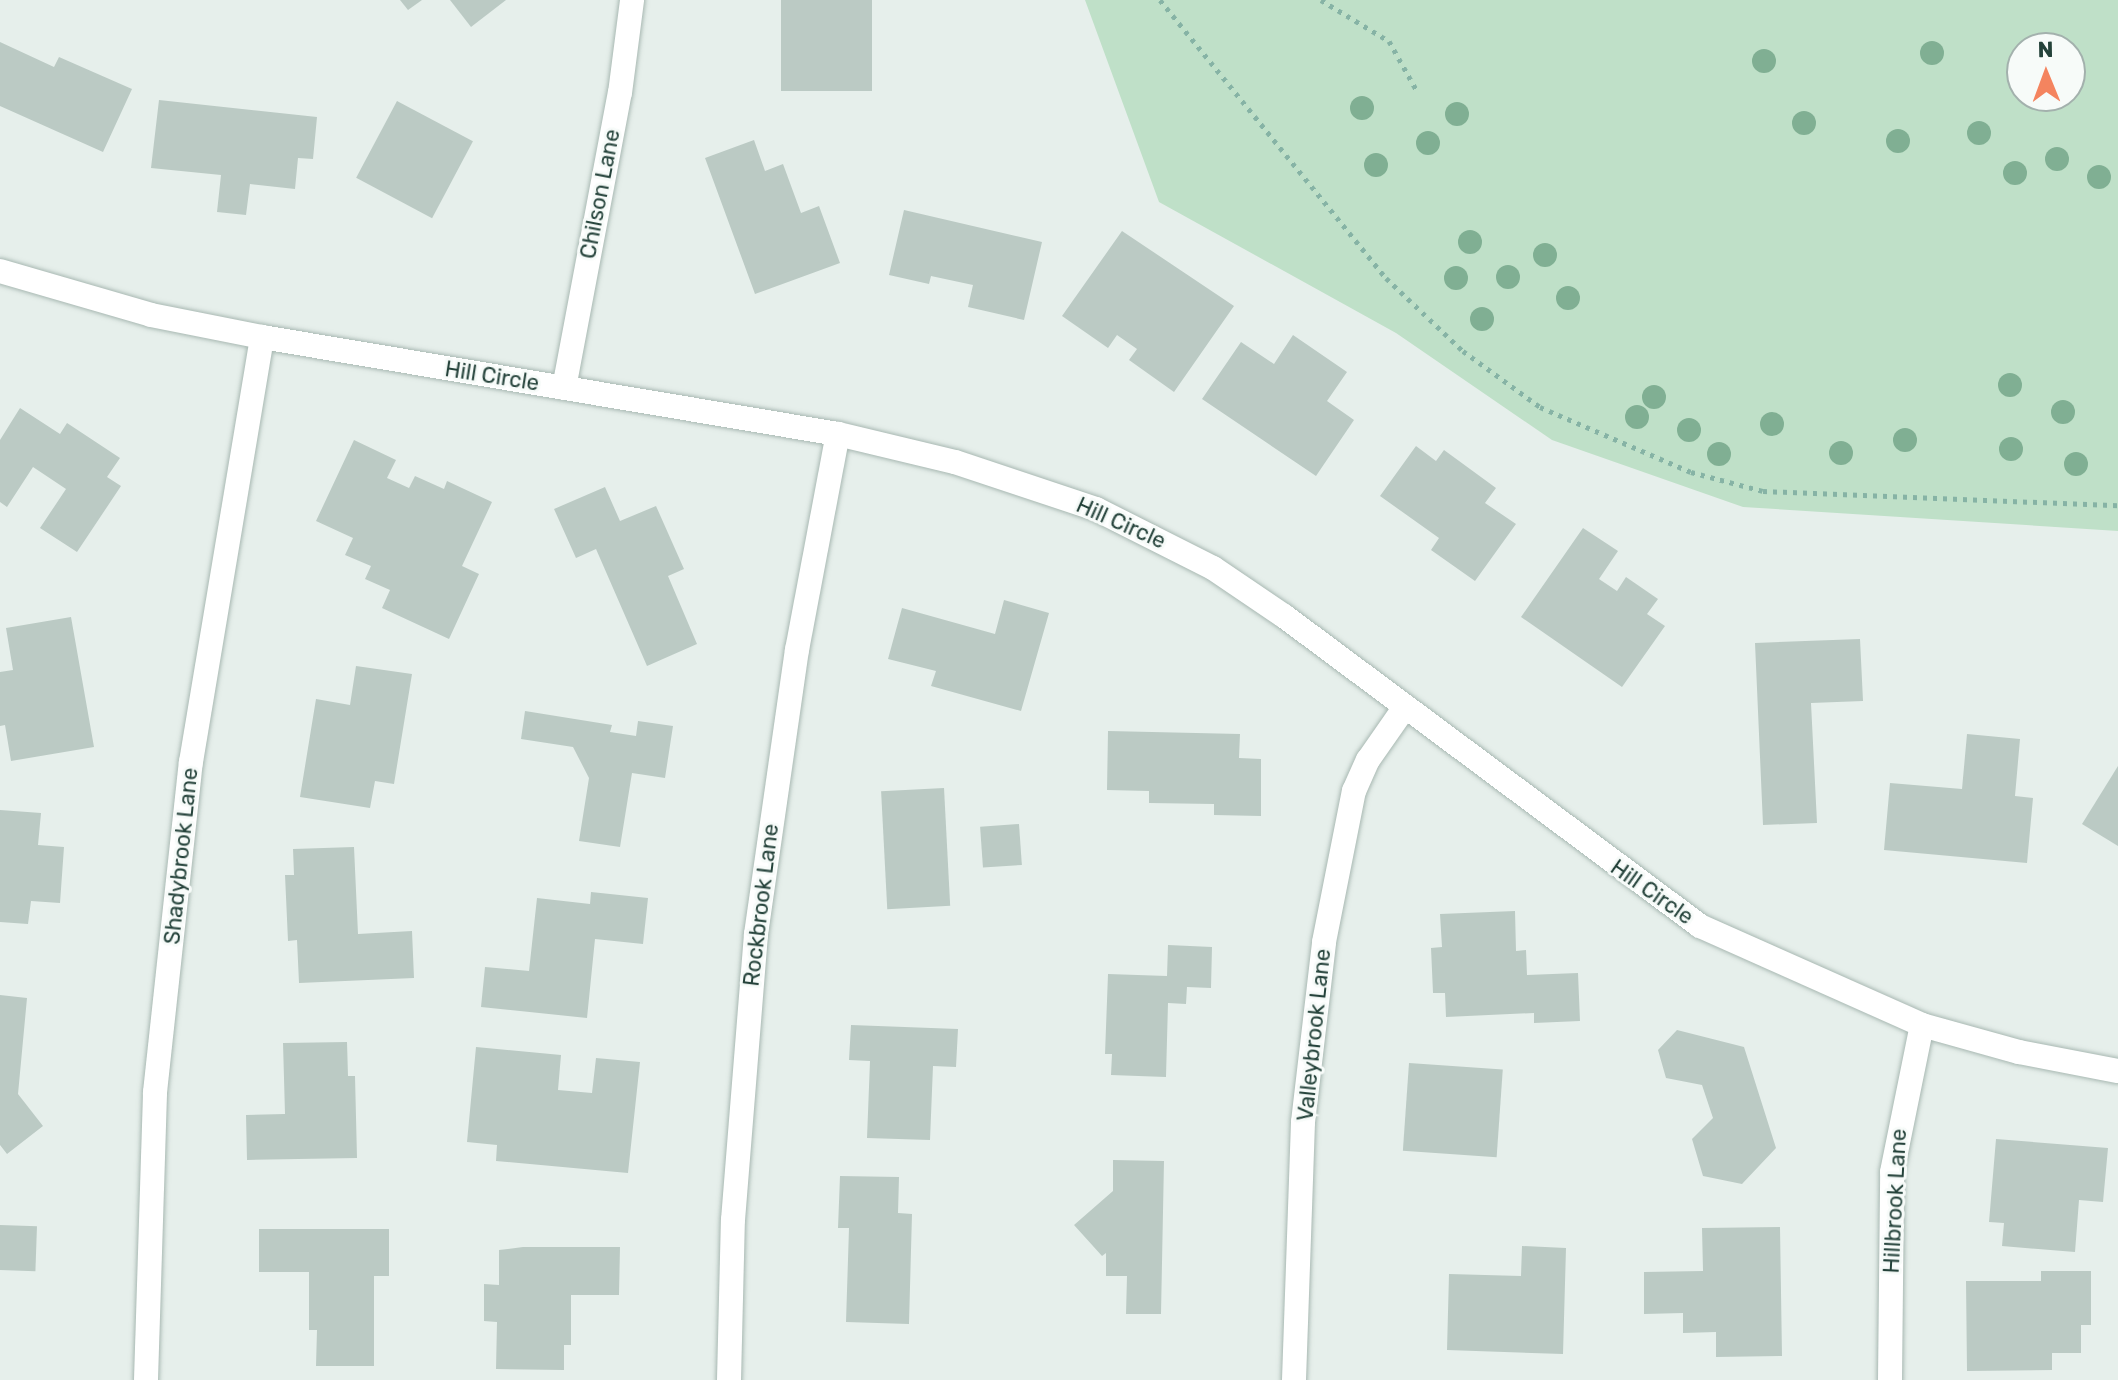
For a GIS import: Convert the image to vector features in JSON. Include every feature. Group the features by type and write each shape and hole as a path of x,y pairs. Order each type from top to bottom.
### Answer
{"street":[{"name":"Chilson Lane","path":"564,388 620,93 632,0"},
{"name":"Hill Circle","path":"0,271 151,315 262,337 838,434 1015,481 1148,533 1225,576 1700,926 1922,1025 2019,1052 2118,1071"},
{"name":"Shadybrook Lane","path":"146,1380 155,1092 191,762 262,337"},
{"name":"Rockbrook Lane","path":"729,1380 734,1205 756,934 795,665 838,434"},
{"name":"Valleybrook Lane","path":"1294,1380 1303,1122 1324,942 1354,791 1368,760 1405,707"},
{"name":"Hillbrook Lane","path":"1890,1380 1892,1172 1922,1025"}],"path":[{"path":"1160,0 1386,278 1463,351 1540,407 1691,472 1763,491 2118,505"},
{"path":"1321,0 1389,41 1417,91"}],"green space":[{"path":"1085,0 2118,0 2118,531 1743,507 1552,440 1396,333 1159,202"}],"building":[{"path":"400,0 422,0 408,10"},
{"path":"450,0 506,0 471,27"},
{"path":"781,0 872,0 872,91 781,91"},
{"path":"0,42 54,67 59,57 132,89 103,152 0,106"},
{"path":"159,100 317,117 313,159 298,158 295,189 250,184 246,215 217,212 221,175 151,168"},
{"path":"397,101 473,141 432,218 356,178"},
{"path":"754,140 765,171 783,164 801,213 819,206 840,263 755,294 705,158"},
{"path":"904,210 1042,242 1024,320 968,307 973,285 931,276 929,284 889,275"},
{"path":"1122,231 1234,306 1174,392 1129,360 1137,349 1117,335 1108,348 1062,316"},
{"path":"1293,335 1347,372 1327,401 1354,420 1316,476 1202,399 1241,342 1274,364"},
{"path":"20,408 60,434 67,423 120,458 107,477 121,486 77,552 40,528 66,489 33,467 7,507 0,502 0,440"},
{"path":"354,440 396,460 387,478 409,488 415,476 444,489 447,481 492,502 462,566 479,574 449,639 382,608 390,590 365,579 371,566 345,555 353,538 316,521"},
{"path":"1416,446 1436,461 1444,450 1496,488 1485,503 1516,524 1475,581 1431,550 1439,538 1380,496"},
{"path":"605,487 620,521 656,506 684,569 668,576 697,644 647,666 596,549 576,558 554,509"},
{"path":"1583,528 1618,551 1599,579 1617,591 1626,577 1658,599 1647,614 1665,626 1622,687 1521,617"},
{"path":"1004,600 1049,613 1021,711 931,686 936,671 888,659 902,608 995,634"},
{"path":"71,617 94,747 11,761 5,725 0,726 0,672 13,670 6,628"},
{"path":"1860,639 1863,701 1811,703 1817,823 1763,825 1755,643"},
{"path":"356,666 412,674 394,784 375,781 370,808 300,797 316,699 350,705"},
{"path":"525,711 612,725 610,732 636,736 638,721 673,726 665,778 632,773 620,847 579,841 589,778 573,747 521,739"},
{"path":"1108,731 1240,734 1239,758 1261,759 1261,816 1214,815 1214,804 1149,803 1149,791 1107,790"},
{"path":"1967,734 2020,739 2015,796 2033,798 2027,863 1884,850 1890,783 1962,789"},
{"path":"2118,766 2118,846 2082,824"},
{"path":"944,788 950,906 887,909 881,791"},
{"path":"0,810 41,813 38,845 64,847 60,903 31,901 28,924 0,922"},
{"path":"1019,824 1022,865 983,868 980,827"},
{"path":"354,847 358,934 412,931 414,978 299,983 297,940 288,941 285,875 294,875 293,849"},
{"path":"591,892 648,898 643,944 595,939 587,1018 481,1007 485,967 529,971 537,898 590,904"},
{"path":"1515,911 1516,951 1526,950 1527,975 1578,973 1580,1021 1534,1023 1534,1013 1446,1017 1445,993 1433,993 1431,948 1442,947 1440,914"},
{"path":"1168,945 1212,947 1211,988 1187,987 1186,1004 1168,1003 1166,1077 1111,1075 1112,1054 1105,1054 1108,974 1167,976"},
{"path":"0,995 27,998 18,1094 43,1126 7,1154 0,1145"},
{"path":"851,1025 958,1029 956,1067 933,1066 930,1140 867,1138 870,1061 849,1060"},
{"path":"1677,1030 1744,1047 1776,1148 1742,1184 1703,1176 1692,1139 1713,1118 1702,1085 1666,1078 1658,1050"},
{"path":"347,1042 348,1076 355,1076 357,1158 247,1160 246,1115 285,1114 283,1043"},
{"path":"476,1047 561,1055 558,1090 592,1093 596,1058 640,1062 628,1173 496,1161 497,1145 467,1142"},
{"path":"1409,1063 1503,1070 1497,1157 1403,1151"},
{"path":"1996,1139 2108,1148 2103,1202 2079,1200 2075,1252 2002,1246 2004,1223 1989,1222"},
{"path":"1113,1160 1164,1161 1161,1314 1126,1314 1127,1276 1106,1276 1106,1253 1102,1256 1074,1225 1113,1191"},
{"path":"840,1176 899,1177 898,1213 912,1214 909,1324 846,1322 849,1228 838,1228"},
{"path":"0,1225 37,1226 35,1271 0,1270"},
{"path":"1780,1227 1782,1356 1716,1357 1716,1332 1683,1333 1683,1313 1644,1314 1644,1272 1703,1271 1702,1228"},
{"path":"259,1229 389,1229 389,1276 374,1276 374,1366 316,1366 317,1330 309,1330 309,1272 259,1272"},
{"path":"1522,1246 1566,1248 1563,1354 1447,1350 1449,1274 1521,1276"},
{"path":"523,1247 620,1247 619,1295 571,1295 571,1345 564,1345 564,1370 496,1369 497,1322 484,1321 484,1284 499,1285 499,1250"},
{"path":"2041,1271 2091,1271 2091,1325 2081,1325 2081,1353 2052,1353 2052,1370 1967,1371 1966,1281 2041,1281"}]}
